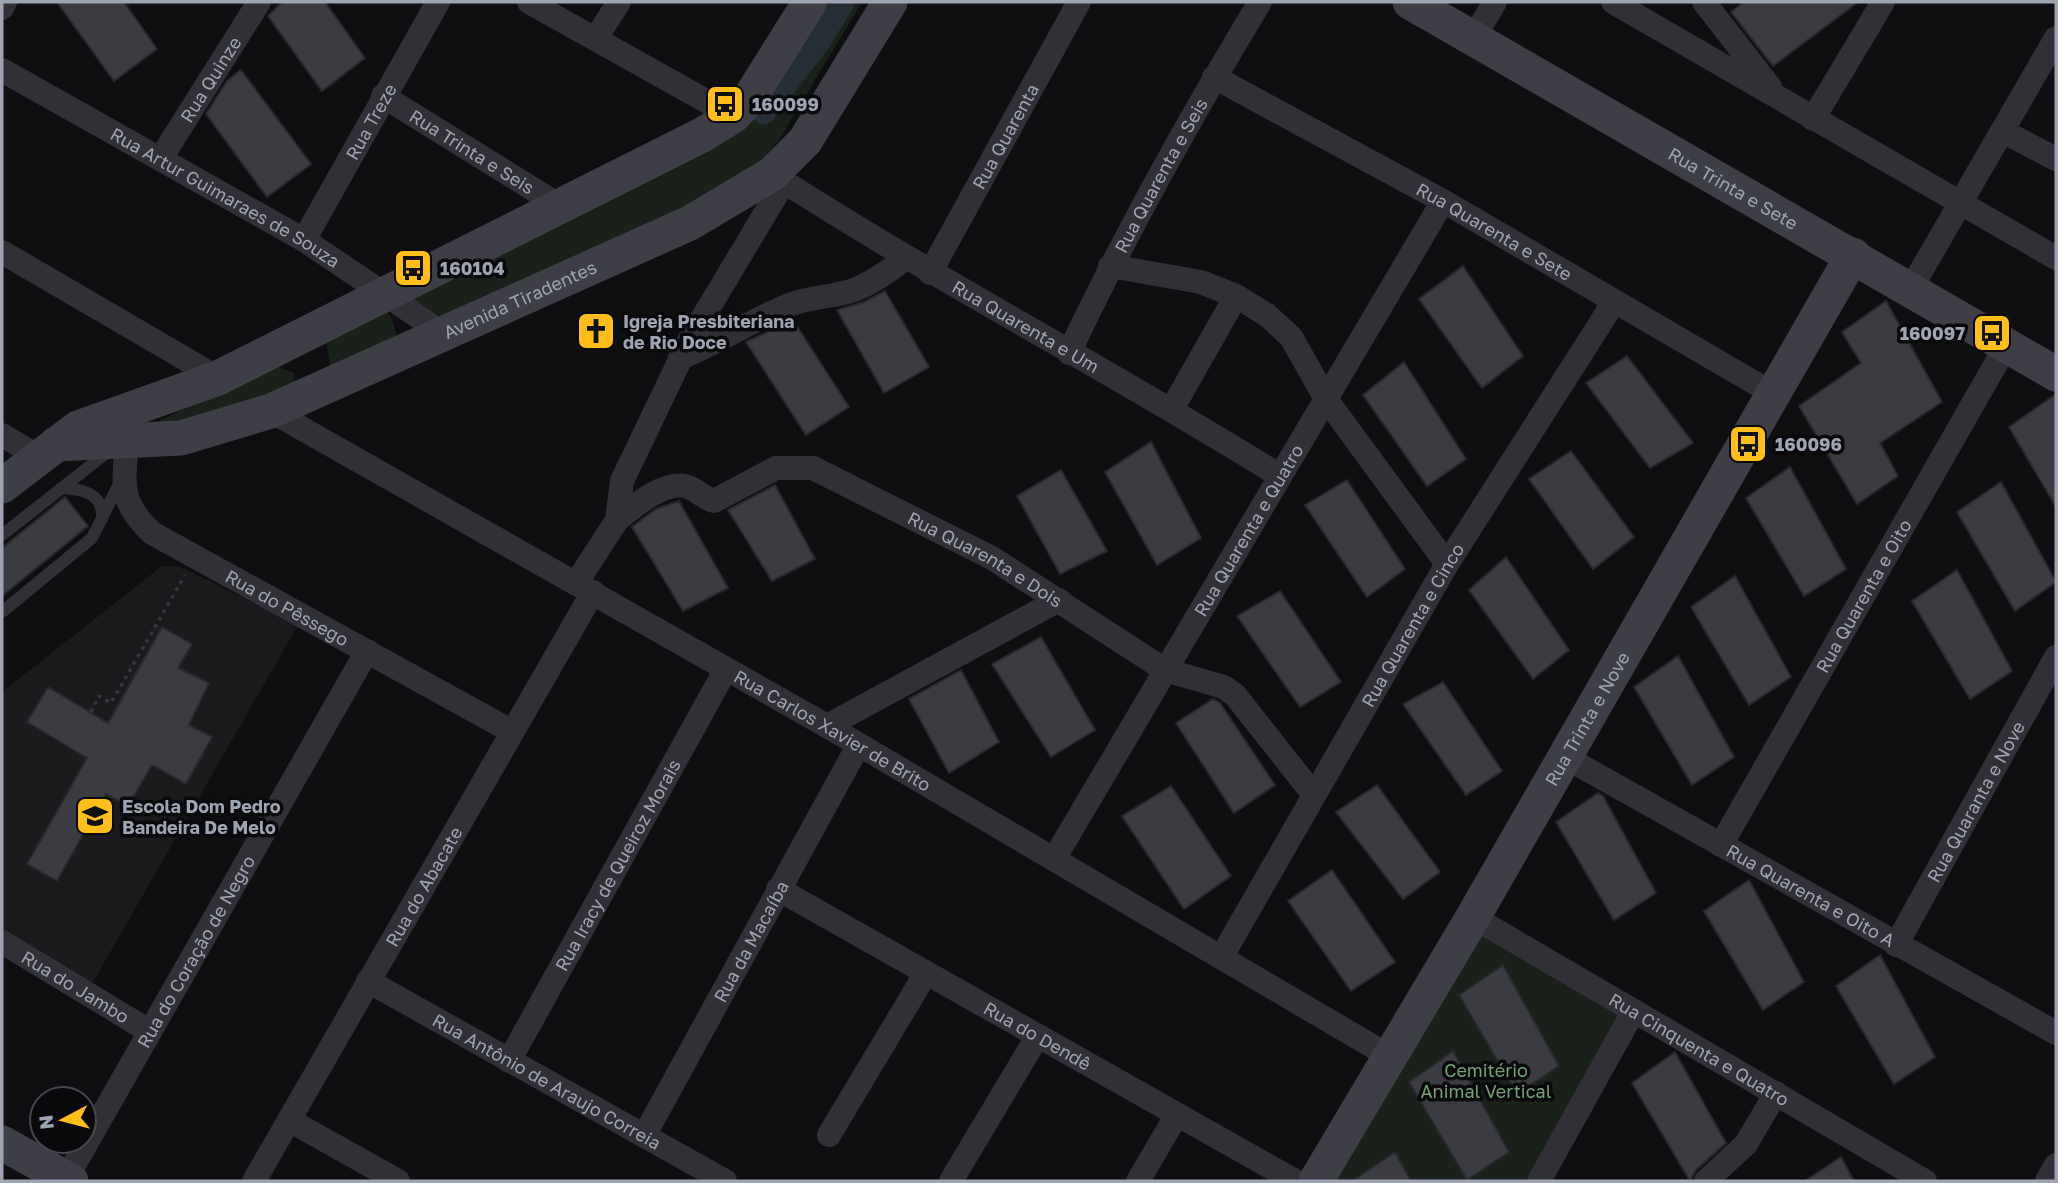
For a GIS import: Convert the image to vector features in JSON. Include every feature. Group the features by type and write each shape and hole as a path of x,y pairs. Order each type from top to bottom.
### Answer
{"street":[{"path":"2,8 5,2"},
{"name":"Rua Quinze","path":"161,158 259,2"},
{"name":"Rua Treze","path":"304,240 438,2"},
{"path":"529,2 733,116"},
{"path":"596,38 619,2"},
{"path":"126,455 150,416 206,383 702,135 733,116 749,99 810,2"},
{"name":"Avenida Tiradentes","path":"47,450 126,455 271,411 690,223 778,178 890,2"},
{"name":"Rua Quarenta","path":"930,272 1079,2"},
{"name":"Rua Quarenta e Seis","path":"1069,353 1110,266 1214,77 1260,2"},
{"name":"Rua Trinta e Sete","path":"1410,2 2056,374"},
{"path":"1474,37 1495,2"},
{"path":"1613,2 2056,258"},
{"path":"1704,2 1779,99"},
{"path":"1813,119 1882,2"},
{"path":"1910,290 2056,38"},
{"name":"Rua Artur Guimaraes de Souza","path":"4,75 161,158 304,240 444,334"},
{"name":"Rua Quarenta e Sete","path":"1214,77 1443,201 1772,393"},
{"name":"Rua Trinta e Seis","path":"383,96 560,206"},
{"path":"2002,131 2056,159"},
{"path":"617,520 622,481 680,358 778,178"},
{"name":"Rua Quarenta e Um","path":"778,178 906,258 1069,353 1172,409 1280,477"},
{"name":"Rua Quarenta e Quatro","path":"1054,859 1443,201"},
{"path":"2,252 206,383"},
{"name":"Rua Trinta e Nove","path":"1316,1181 1474,918 1772,393 1853,256"},
{"path":"680,358 709,346 745,323 796,302 851,291 880,278 906,258"},
{"path":"1110,266 1201,282 1236,296 1267,315 1291,337 1326,399 1447,564"},
{"path":"1172,409 1236,296"},
{"name":"Rua Quarenta e Cinco","path":"1222,956 1447,564 1614,302"},
{"path":"289,340 312,342 322,352 325,369 311,393"},
{"name":"Rua Quarenta e Oito","path":"1721,845 2006,346"},
{"path":"2,486 78,428 206,383"},
{"name":"Rua Carlos Xavier de Brito","path":"271,411 827,726 1389,1056"},
{"path":"2,435 47,450"},
{"name":"Rua do Pêssego","path":"126,455 126,497 135,517 152,533 511,731"},
{"name":"Rua Quarenta e Dois","path":"617,520 645,499 676,486 692,489 714,501 776,468 813,468 992,558 1165,670 1224,687 1235,695 1314,795"},
{"name":"Rua do Abacate","path":"254,1181 511,731 617,520"},
{"path":"827,726 1059,600"},
{"name":"Rua do Coração de Negro","path":"69,1180 149,1031 367,651"},
{"name":"Rua Quaranta e Nove","path":"1896,945 2056,657"},
{"name":"Rua Iracy de Queiroz Morais","path":"509,1061 726,669"},
{"name":"Rua da Macaíba","path":"644,1136 858,746"},
{"name":"Rua Quarenta e Oito A","path":"1565,757 2056,1033"},
{"name":"Rua do Dendê","path":"778,889 1295,1181"},
{"name":"Rua Cinquenta e Quatro","path":"1474,918 1925,1181"},
{"name":"Rua do Jambo","path":"2,942 149,1031"},
{"path":"829,1135 926,973"},
{"name":"Rua Antônio de Araujo Correia","path":"368,981 725,1181"},
{"path":"1539,1181 1633,1012"},
{"path":"951,1181 1037,1037"},
{"path":"1706,1181 1746,1144 1776,1093"},
{"path":"1138,1181 1176,1116"},
{"path":"289,1120 398,1181"},
{"path":"2,1143 69,1180"},
{"path":"2047,1181 2056,1165"}],"lane":[{"path":"2,535 61,488 126,455"},
{"path":"2,612 81,549 102,523 126,455"},
{"path":"61,488 93,494 101,504 102,523"}],"path":[{"path":"90,712 99,696 111,703 194,555"}],"shaded area":[{"name":"Escola Dom Pedro Bandeira De Melo","path":"162,566 179,566 298,625 88,991 2,941 2,692"}],"green space":[{"path":"810,2 862,2 779,140 727,200 457,323 406,300 676,164"},
{"path":"386,309 400,346 356,362 330,365 325,335"},
{"path":"274,365 294,373 295,387 195,434 137,432"},
{"name":"Cemitério Animal Vertical","path":"1473,917 1633,1012 1539,1181 1316,1181"}],"building":[{"path":"57,2 124,2 157,49 114,81"},
{"path":"282,2 325,2 365,58 322,91 268,16"},
{"path":"1744,2 1858,2 1773,66 1731,12"},
{"path":"241,70 311,164 267,197 206,114 227,81"},
{"path":"1463,266 1523,356 1482,388 1419,299"},
{"path":"885,291 929,367 884,393 837,310 864,302"},
{"path":"1886,301 1942,402 1880,443 1898,476 1857,504 1799,406 1861,363 1842,332"},
{"path":"793,320 849,407 806,435 746,342"},
{"path":"1627,356 1693,443 1650,468 1586,383"},
{"path":"1404,362 1466,459 1427,486 1363,395"},
{"path":"2056,394 2056,507 2009,427"},
{"path":"1151,442 1201,538 1157,565 1105,472"},
{"path":"1571,451 1634,537 1593,569 1529,479"},
{"path":"1790,467 1846,569 1804,596 1746,498"},
{"path":"1061,470 1107,551 1060,574 1017,496"},
{"path":"1347,480 1405,569 1367,597 1305,505"},
{"path":"2001,482 2056,582 2015,611 1957,512"},
{"path":"775,485 815,559 772,581 728,510"},
{"path":"65,497 88,526 2,596 2,548"},
{"path":"679,501 728,588 683,611 632,527 656,509"},
{"path":"1506,557 1569,650 1533,679 1469,590"},
{"path":"1957,570 2012,671 1970,699 1912,601"},
{"path":"1735,576 1791,677 1749,705 1691,607"},
{"path":"1280,591 1341,682 1300,707 1237,616"},
{"path":"162,627 192,644 178,668 209,683 189,725 212,737 186,784 152,765 128,806 106,794 57,881 27,864 87,758 27,722 48,687 108,723"},
{"path":"1041,637 1095,730 1051,757 992,664"},
{"path":"1678,656 1734,757 1692,785 1634,687"},
{"path":"961,670 999,742 949,773 909,699"},
{"path":"1443,682 1502,771 1466,795 1403,704"},
{"path":"1213,699 1220,703 1275,785 1234,813 1176,723"},
{"path":"1377,785 1440,872 1403,899 1336,812"},
{"path":"1171,786 1231,876 1184,909 1122,816"},
{"path":"1598,793 1603,796 1656,893 1614,920 1556,822"},
{"path":"1332,870 1395,962 1351,991 1288,901"},
{"path":"1749,880 1804,982 1763,1010 1704,911"},
{"path":"1880,955 1935,1057 1894,1084 1836,986"},
{"path":"1503,965 1559,1066 1517,1094 1459,995"},
{"path":"1453,1051 1509,1152 1467,1180 1409,1082"},
{"path":"1675,1052 1726,1143 1696,1170 1690,1181 1632,1083"},
{"path":"1395,1152 1411,1181 1352,1181"},
{"path":"1841,1157 1854,1181 1805,1181"}],"waterway":[{"path":"764,113 819,42 843,2"}],"place":[{"name":"160099","path":"725,104"},
{"name":"160104","path":"413,268"},
{"name":"Igreja Presbiteriana de Rio Doce","path":"596,331"},
{"name":"160097","path":"1992,333"},
{"name":"160096","path":"1748,444"},
{"name":"Escola Dom Pedro Bandeira De Melo","path":"95,816"}]}
